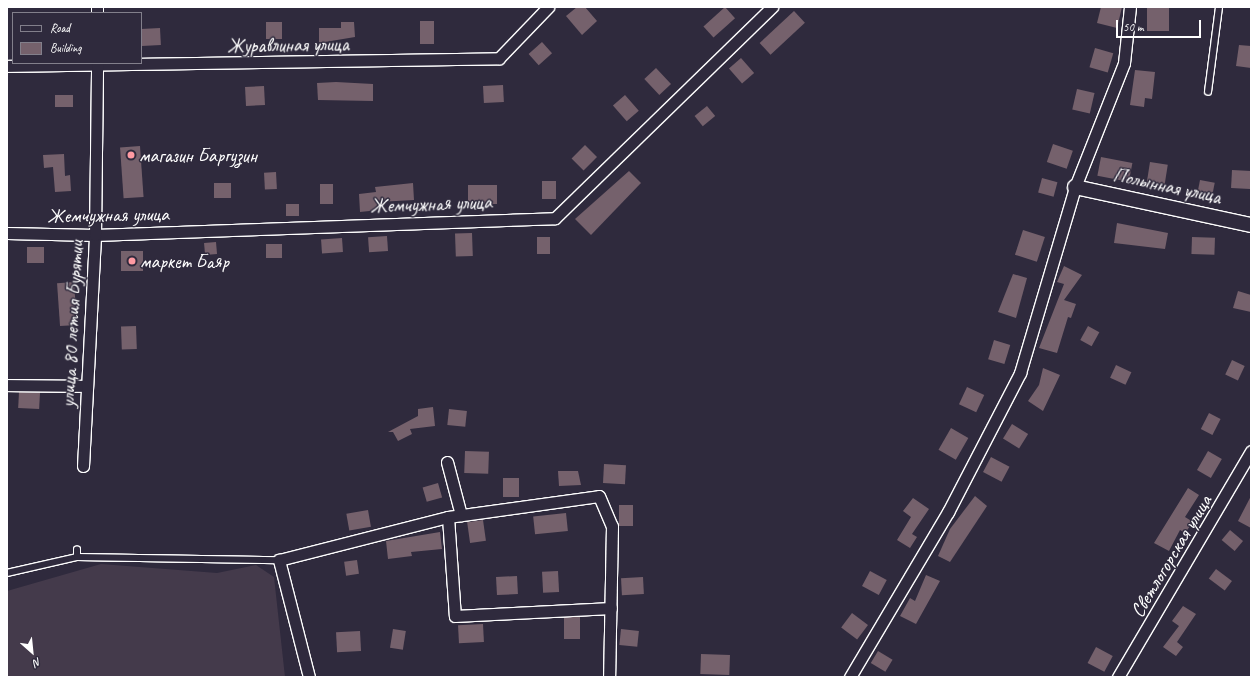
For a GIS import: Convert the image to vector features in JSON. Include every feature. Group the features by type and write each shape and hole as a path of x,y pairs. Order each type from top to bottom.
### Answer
{"street":[{"name":"Журавлиная улица","path":"142,63 499,58 548,7"},
{"name":"Жемчужная улица","path":"7,233 95,235 555,218 772,7"},
{"path":"850,677 948,512 1020,373 1075,187 1124,63 1130,7"},
{"name":"Журавлиная улица","path":"7,66 97,64"},
{"name":"улица 80 летия Бурятии","path":"83,466 95,235 97,64"},
{"name":"Полынная улица","path":"1075,187 1251,224"},
{"path":"7,385 88,386"},
{"name":"Светлогорская улица","path":"1118,677 1251,451"},
{"path":"447,462 461,515"},
{"path":"309,677 279,560 448,517 599,496 612,526 609,677"},
{"path":"448,517 455,616 611,608"}],"lane":[{"path":"1208,92 1219,7"},
{"path":"77,550 77,557"},
{"path":"7,573 77,557 279,560"}],"shaded area":[{"path":"101,564 217,573 256,565 274,577 285,677 7,677 7,591"}],"building":[{"path":"577,7 585,7 597,21 582,35 566,16"},
{"path":"725,7 735,18 713,38 703,26"},
{"path":"1101,7 1122,7 1117,28 1097,23"},
{"path":"1147,7 1169,7 1169,31 1147,31"},
{"path":"794,11 805,23 771,55 760,43"},
{"path":"420,21 434,21 434,44 420,44"},
{"path":"266,22 282,22 282,39 266,39"},
{"path":"341,22 354,22 355,37 319,43 319,28 341,28"},
{"path":"160,28 161,45 142,46 142,29"},
{"path":"542,42 552,53 539,65 529,54"},
{"path":"1239,45 1251,46 1251,68 1236,66"},
{"path":"1095,48 1113,53 1108,72 1089,67"},
{"path":"741,58 754,73 742,84 729,68"},
{"path":"656,68 671,84 659,95 644,79"},
{"path":"1135,70 1155,72 1152,99 1145,98 1144,107 1130,105"},
{"path":"336,82 373,84 373,101 318,100 317,83"},
{"path":"503,85 504,102 484,103 483,86"},
{"path":"264,86 265,105 246,106 245,87"},
{"path":"1077,89 1095,93 1090,114 1072,109"},
{"path":"55,95 73,95 73,107 55,107"},
{"path":"625,95 639,111 627,121 613,105"},
{"path":"707,106 715,116 703,126 695,116"},
{"path":"1053,144 1073,151 1067,169 1047,162"},
{"path":"585,145 597,157 584,170 572,158"},
{"path":"140,146 144,197 124,198 120,147"},
{"path":"64,154 65,176 70,175 71,191 55,192 53,167 44,168 43,155"},
{"path":"1101,157 1132,163 1129,182 1097,176"},
{"path":"1150,162 1168,165 1164,190 1146,188"},
{"path":"1232,170 1251,171 1250,189 1231,188"},
{"path":"629,171 641,183 591,235 575,219"},
{"path":"276,172 277,189 265,190 264,173"},
{"path":"1042,178 1057,182 1054,197 1038,192"},
{"path":"1200,180 1215,183 1211,201 1197,198"},
{"path":"542,181 556,181 556,199 542,199"},
{"path":"214,183 231,183 231,198 214,198"},
{"path":"413,183 414,200 378,202 379,210 360,212 359,194 376,192 375,187"},
{"path":"320,184 333,184 333,204 320,204"},
{"path":"468,185 497,185 497,204 468,204"},
{"path":"286,204 299,204 299,216 286,216"},
{"path":"1117,223 1168,233 1165,249 1114,243"},
{"path":"1023,230 1045,237 1037,262 1015,255"},
{"path":"472,233 473,256 456,257 455,234"},
{"path":"387,236 388,251 369,252 368,237"},
{"path":"537,237 550,237 550,254 537,254"},
{"path":"1192,237 1215,238 1214,255 1191,254"},
{"path":"342,238 343,252 322,253 321,239"},
{"path":"216,242 217,254 205,255 204,243"},
{"path":"266,244 282,244 282,258 266,258"},
{"path":"27,247 44,247 44,263 27,263"},
{"name":"маркет Баяр","path":"121,251 143,251 143,271 121,271"},
{"path":"1064,266 1082,275 1064,300 1076,304 1071,318 1068,317 1057,353 1039,348 1064,284 1057,282"},
{"path":"1013,274 1027,278 1016,318 998,312"},
{"path":"74,282 77,325 60,326 57,283"},
{"path":"1238,291 1251,295 1251,312 1233,308"},
{"path":"136,326 137,349 122,350 121,327"},
{"path":"1088,326 1099,332 1092,346 1080,340"},
{"path":"994,340 1010,345 1004,364 988,359"},
{"path":"1232,360 1245,366 1238,380 1225,375"},
{"path":"1116,365 1131,372 1125,385 1110,378"},
{"path":"1043,368 1060,375 1043,411 1028,401 1039,385"},
{"path":"967,387 984,395 976,412 959,404"},
{"path":"19,392 40,393 39,409 18,408"},
{"path":"433,407 435,426 410,429 412,434 398,441 393,432 388,432 418,416 418,409"},
{"path":"449,409 467,411 465,427 447,425"},
{"path":"1209,413 1221,419 1212,435 1201,429"},
{"path":"1012,424 1028,434 1019,448 1003,438"},
{"path":"951,428 968,438 956,460 938,450"},
{"path":"465,451 489,452 488,474 464,473"},
{"path":"1208,451 1222,459 1211,478 1197,470"},
{"path":"991,457 1010,467 1002,482 983,472"},
{"path":"604,464 626,465 625,484 603,483"},
{"path":"558,471 578,471 581,485 559,486"},
{"path":"503,478 519,478 519,497 503,497"},
{"path":"438,483 442,497 427,502 423,487"},
{"path":"1188,488 1199,495 1185,517 1193,522 1185,533 1180,530 1169,551 1154,543"},
{"path":"975,496 987,506 950,562 938,556 950,529"},
{"path":"1251,496 1251,528 1238,521"},
{"path":"913,498 929,509 912,534 917,537 910,548 897,540 911,517 903,511"},
{"path":"619,505 633,505 633,526 619,526"},
{"path":"368,510 371,527 349,531 346,514"},
{"path":"566,513 568,531 535,534 533,516"},
{"path":"483,520 486,541 470,543 467,522"},
{"path":"1230,530 1243,541 1235,551 1222,540"},
{"path":"440,532 442,549 411,552 412,556 388,559 386,541"},
{"path":"357,560 359,574 346,576 344,562"},
{"path":"1216,569 1232,581 1225,591 1209,579"},
{"path":"558,571 559,592 543,593 542,572"},
{"path":"870,571 887,580 879,595 862,586"},
{"path":"926,575 940,581 916,624 900,616 910,598 915,601"},
{"path":"517,576 518,594 497,595 496,577"},
{"path":"643,577 644,594 622,595 621,578"},
{"path":"1183,606 1196,614 1177,642 1183,647 1176,656 1163,647 1179,626 1172,621"},
{"path":"852,613 868,625 857,639 841,627"},
{"path":"564,617 580,617 580,639 564,639"},
{"path":"483,624 484,642 459,643 458,625"},
{"path":"393,629 406,631 403,650 390,648"},
{"path":"621,629 639,631 637,647 619,645"},
{"path":"360,631 361,651 337,652 336,632"},
{"path":"1096,647 1113,656 1104,672 1088,663"},
{"path":"878,651 893,660 885,672 871,663"},
{"path":"701,654 730,655 729,675 700,674"}],"place":[{"name":"магазин Баргузин","path":"131,155"},
{"name":"маркет Баяр","path":"132,261"}]}
